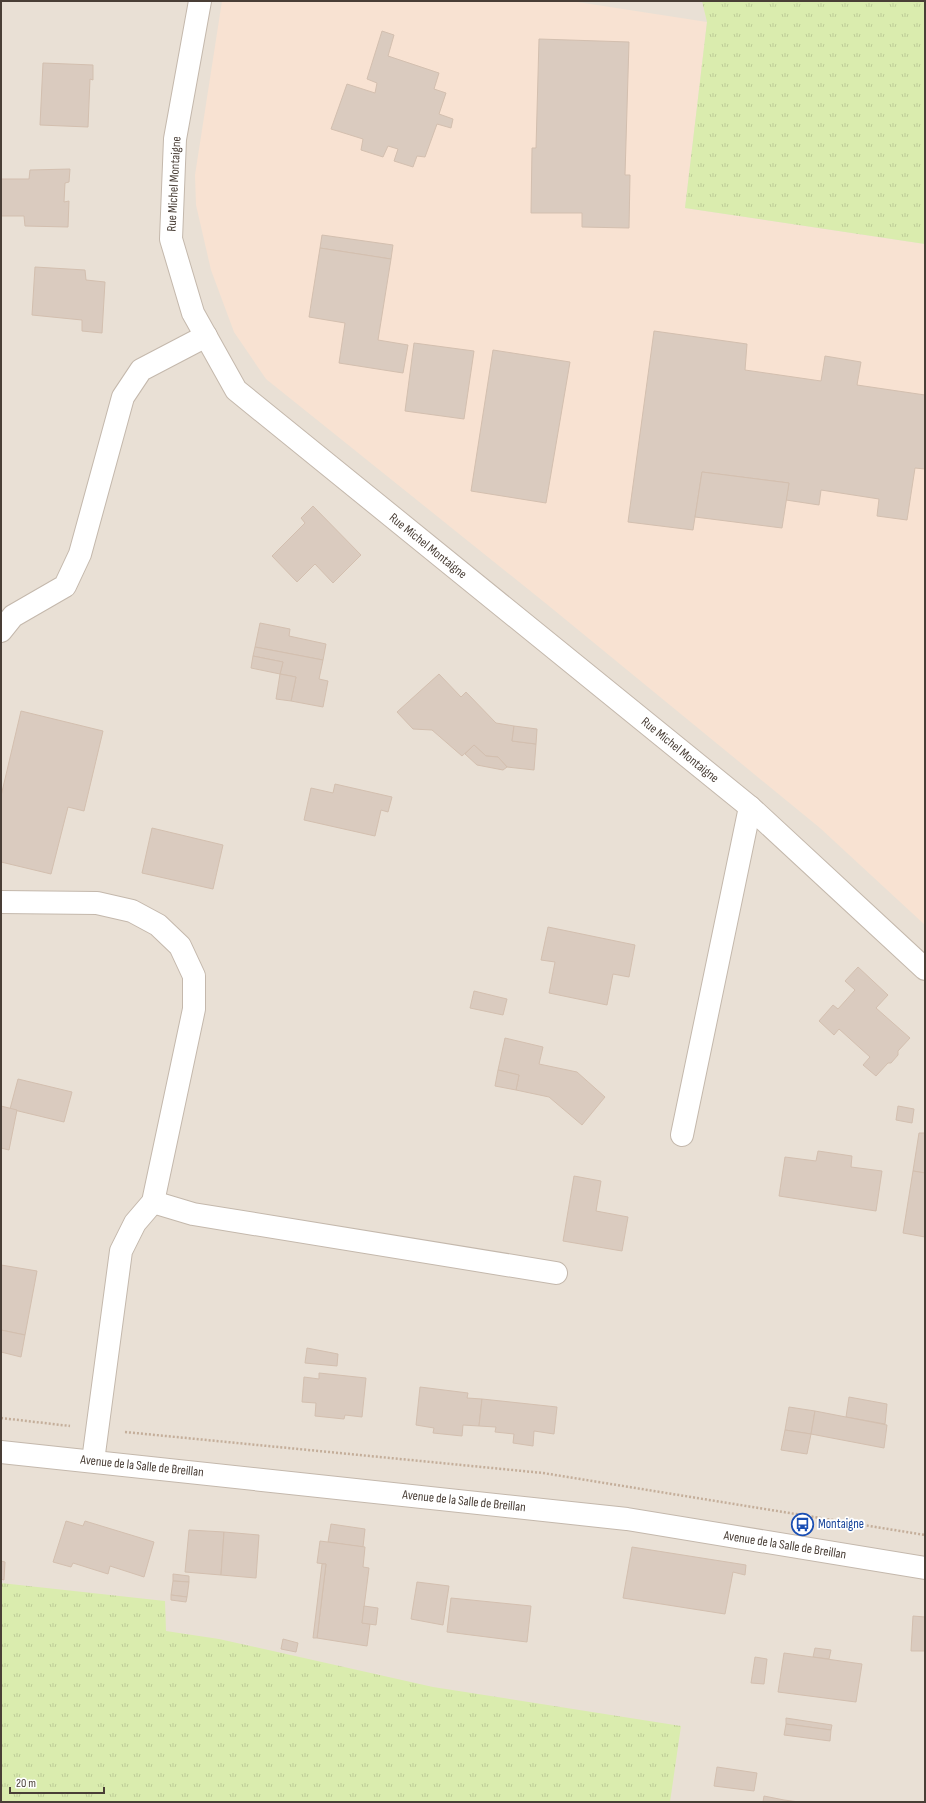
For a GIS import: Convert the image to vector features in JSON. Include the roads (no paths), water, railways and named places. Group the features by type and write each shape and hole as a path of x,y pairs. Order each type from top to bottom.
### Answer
{"street":[{"name":"Rue Michel Montaigne","path":"200,1 174,139 171,239 193,313 236,390 750,808 925,970"},
{"path":"1,631 13,616 64,586 80,554 123,397 141,370 206,336"},
{"path":"682,1134 750,808"},
{"path":"1,902 97,903 132,910 158,925 180,946 194,976 194,1009 153,1202 135,1223 121,1252 93,1461"},
{"path":"153,1202 193,1214 556,1273"},
{"name":"Avenue de la Salle de Breillan","path":"1,1452 627,1519 924,1565"}],"place":[{"name":"Montaigne","path":"802,1524"}]}
